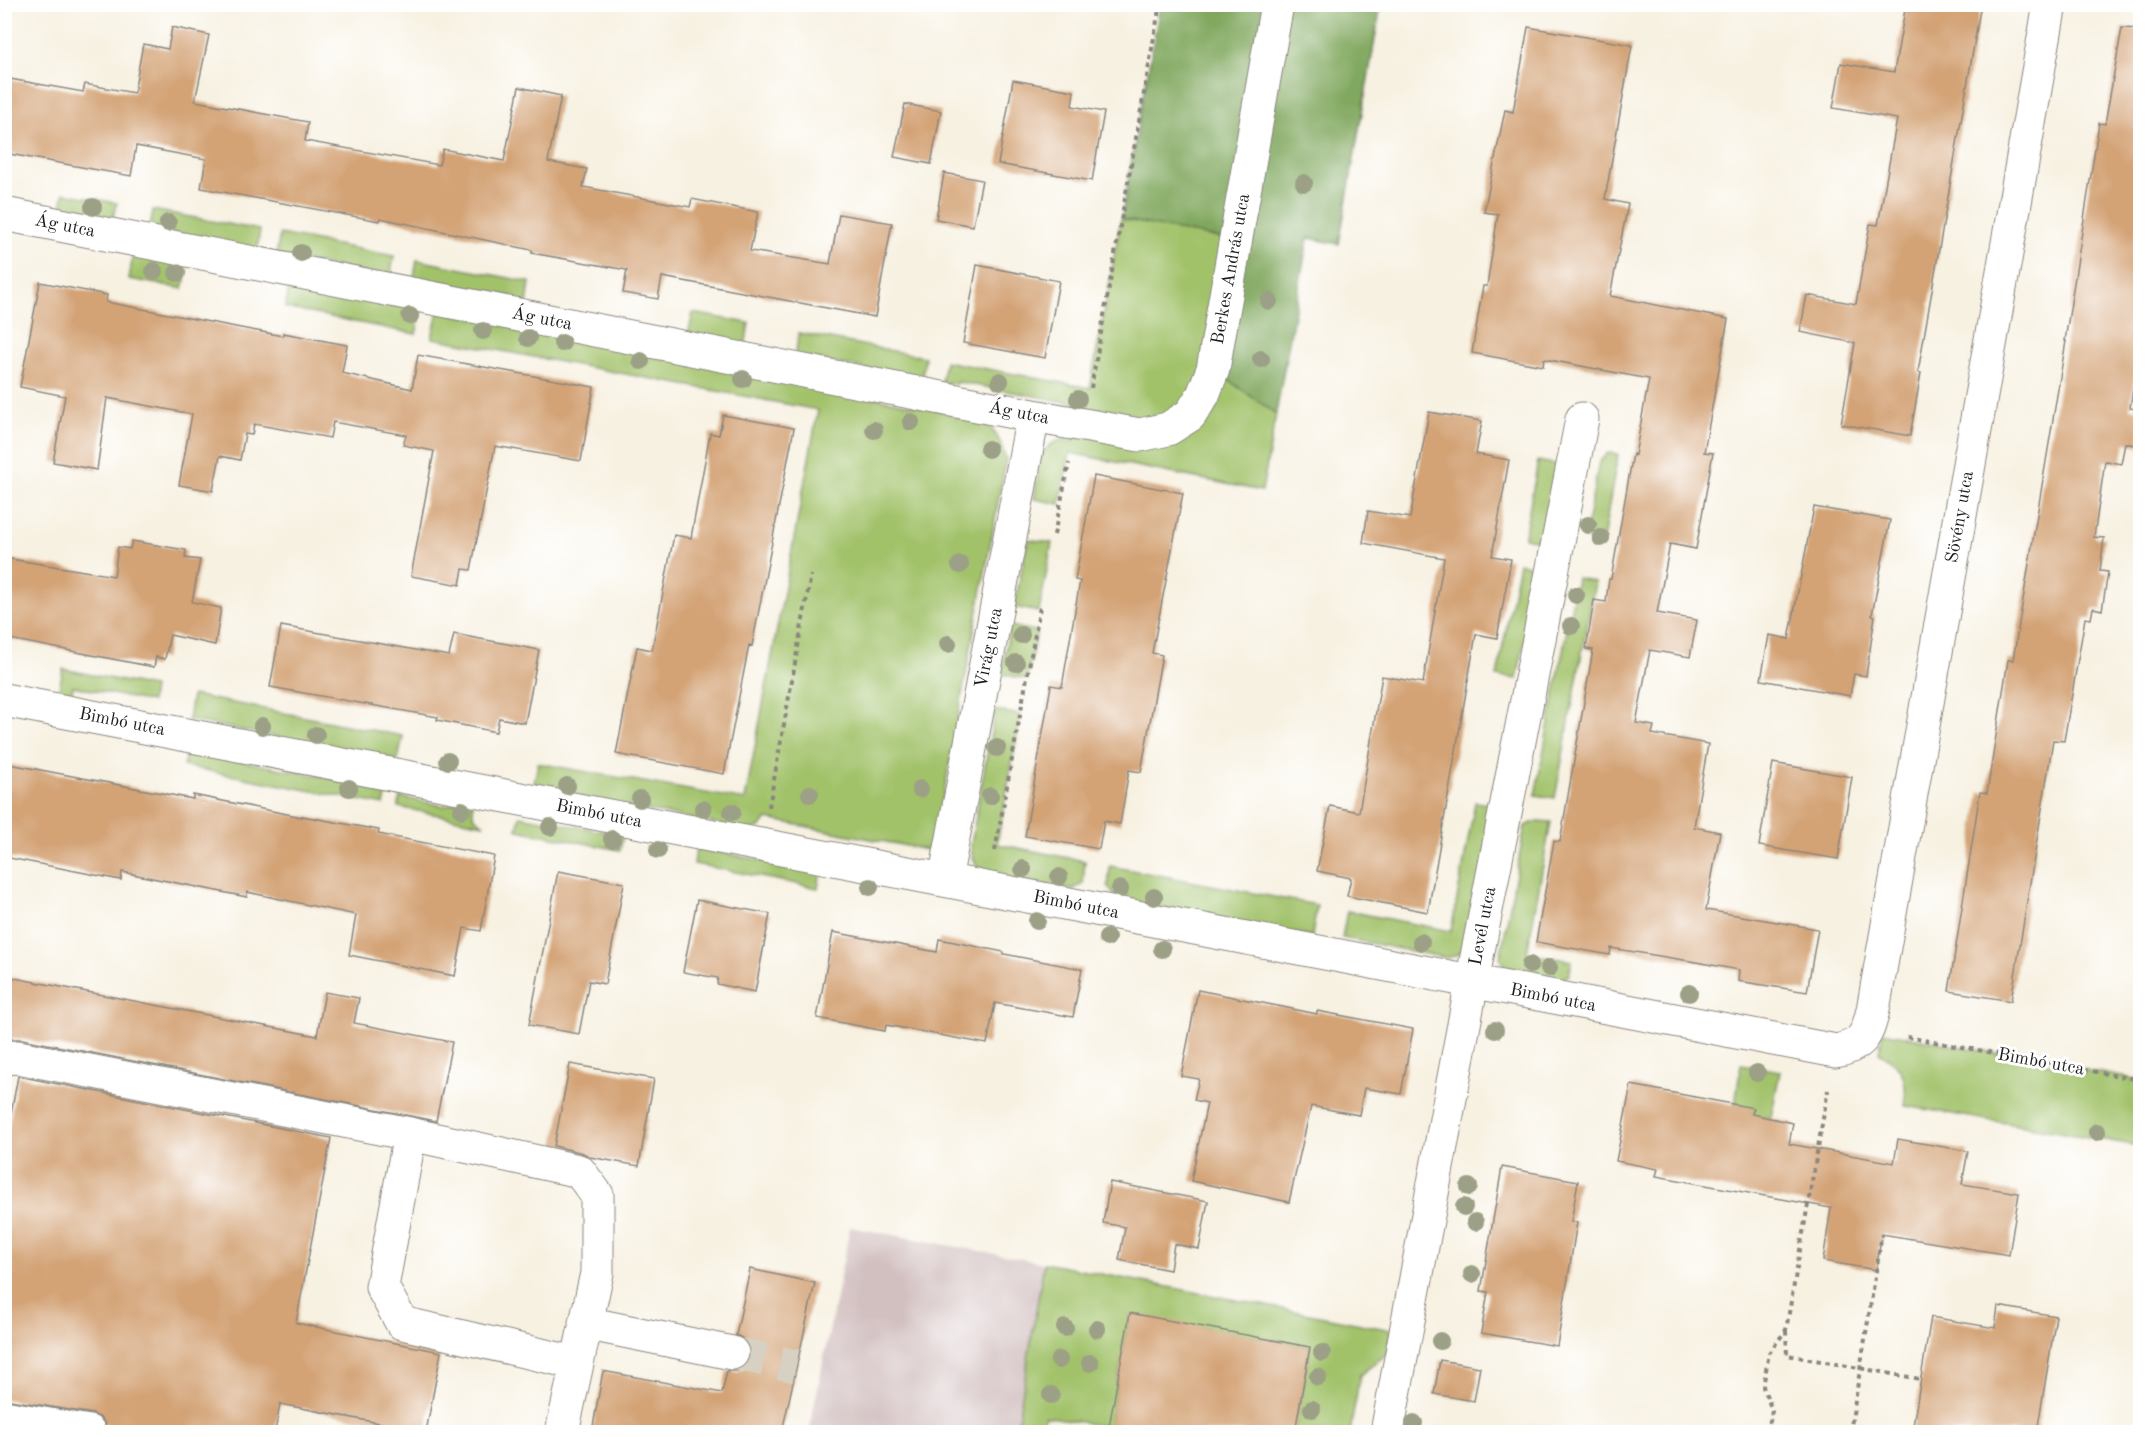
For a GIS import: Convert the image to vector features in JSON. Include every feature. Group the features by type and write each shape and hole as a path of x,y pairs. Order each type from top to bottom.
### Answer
{"street":[{"name":"Berkes András utca","path":"1080,424 1140,435 1168,429 1190,415 1203,395 1213,369 1277,4"},
{"name":"Sövény utca","path":"1868,1030 2050,4"},
{"name":"Ág utca","path":"4,214 1080,424"},
{"name":"Virág utca","path":"945,880 1033,416"},
{"name":"Levél utca","path":"1387,1432 1582,419"},
{"name":"Bimbó utca","path":"4,700 1836,1051"},
{"path":"1836,1051 1854,1047 1868,1030"},
{"path":"4,1058 18,1057 410,1134 579,1171 597,1195 597,1273 562,1432"},
{"path":"410,1134 382,1287 402,1323 576,1363"},
{"path":"585,1323 732,1353"},
{"path":"4,1417 89,1432"}],"path":[{"path":"1052,543 1073,440 1088,406 1160,4"},
{"path":"762,844 811,575"},
{"path":"988,888 1041,600"},
{"name":"Bimbó utca","path":"1868,1030 2140,1080"},
{"path":"1836,1051 1786,1330 1786,1355 1920,1379"},
{"path":"1850,1432 1882,1234"},
{"path":"1768,1432 1772,1410 1763,1387 1769,1353 1786,1330"}],"shaded area":[{"path":"850,1227 1044,1263 1016,1432 809,1432"}],"green space":[{"path":"1160,5 1381,5 1339,244 1308,238 1276,414 1213,369 1235,241 1121,219"},
{"path":"64,193 117,203 112,220 60,211"},
{"path":"153,210 260,230 257,251 150,228"},
{"path":"1121,219 1236,241 1213,369 1276,414 1262,491 1070,453 1060,504 1034,499 1039,467 1046,450 1061,440 1073,439 1088,406 959,382 955,384 941,382 945,361 1090,388"},
{"path":"280,234 394,256 390,278 276,255"},
{"path":"133,254 184,263 187,270 183,289 129,279"},
{"path":"417,260 530,282 527,304 413,282"},
{"path":"290,283 422,308 416,334 285,308"},
{"path":"438,311 952,413 961,418 985,424 994,432 1006,460 933,851 767,819 761,827 748,830 533,788 538,763 745,800 818,410 432,338"},
{"path":"693,313 749,323 745,347 688,335"},
{"path":"799,333 925,357 922,379 795,356"},
{"path":"1608,453 1618,454 1602,545 1592,544 1585,535 1599,462"},
{"path":"1538,461 1558,465 1543,542 1524,538"},
{"path":"1028,539 1052,543 1039,612 1014,607"},
{"path":"1519,563 1539,568 1517,679 1497,676"},
{"path":"1577,578 1595,582 1555,798 1535,795"},
{"path":"1010,626 1037,631 1027,679 1001,674"},
{"path":"63,669 153,687 151,702 73,686 70,702 57,699"},
{"path":"192,695 403,736 398,760 188,720"},
{"path":"995,710 1021,715 997,844 1085,861 1083,884 1072,890 995,875 978,867 975,862 971,844"},
{"path":"187,751 388,789 384,805 183,766"},
{"path":"400,797 444,806 457,802 473,804 473,815 483,824 398,807"},
{"path":"1475,802 1495,805 1469,941 1459,954 1447,958 1342,938 1347,911 1451,931"},
{"path":"520,816 623,835 620,850 517,830"},
{"path":"1537,821 1551,822 1527,953 1572,961 1569,975 1557,982 1509,973 1500,959 1525,826"},
{"path":"696,848 821,871 818,888 694,864"},
{"path":"1110,866 1317,905 1312,936 1118,900 1108,887"},
{"path":"1883,1032 2140,1080 2140,1146 1905,1106 1902,1074 1894,1063 1879,1053"},
{"path":"1741,1064 1780,1071 1771,1118 1752,1115 1753,1109 1735,1105"},
{"path":"1044,1263 1392,1330 1388,1353 1360,1375 1350,1432 1295,1432 1310,1347 1130,1314 1109,1427 1045,1416 1042,1432 1016,1432"}],"building":[{"path":"1906,4 1981,4 1918,372 1921,373 1910,436 1841,424 1855,343 1800,332 1807,295 1856,304 1870,224 1878,225 1897,119 1833,108 1841,63 1894,72"},
{"path":"172,27 209,35 195,101 308,122 305,141 439,165 443,149 504,161 519,87 561,96 548,162 587,169 583,187 690,207 692,199 758,212 750,251 830,264 839,214 892,223 875,317 662,277 658,299 623,293 627,270 532,253 532,250 380,218 379,221 201,188 206,159 136,146 131,176 4,153 4,78 83,92 85,84 134,93 143,44 168,49"},
{"path":"1528,27 1632,45 1605,199 1628,204 1610,296 1728,319 1704,452 1713,453 1696,549 1670,544 1657,613 1697,620 1690,657 1650,650 1636,723 1654,726 1652,734 1708,744 1694,827 1720,832 1706,910 1818,929 1807,992 1738,981 1739,970 1696,962 1611,948 1610,955 1536,942 1554,841 1560,842 1593,650 1586,649 1594,600 1606,602 1649,379 1544,359 1543,366 1472,353 1483,286 1487,286 1498,214 1484,212 1505,110 1513,112"},
{"path":"2122,28 2140,29 2140,347 2130,408 2140,410 2140,446 2125,443 2121,464 2105,461 2094,537 2104,538 2100,571 2108,572 2102,610 2093,608 2091,619 2085,618 2064,741 2053,740 2011,1001 1949,991 1980,792 1987,793 2008,660 2013,660 2066,341 2099,123 2105,124"},
{"path":"1013,80 1074,91 1072,106 1104,112 1092,181 998,164"},
{"path":"905,104 941,111 931,164 894,157"},
{"path":"944,173 982,180 973,226 936,219"},
{"path":"977,265 1059,281 1045,358 963,343"},
{"path":"40,282 107,295 106,302 283,336 283,333 347,345 342,373 412,389 418,355 594,387 581,461 495,446 471,570 463,569 460,585 411,576 434,451 403,445 406,435 333,422 330,438 254,424 252,435 245,434 240,460 220,456 213,491 179,485 192,414 107,398 97,470 53,462 65,396 20,387"},
{"path":"1429,412 1482,421 1476,454 1509,460 1492,556 1511,559 1497,638 1476,634 1428,912 1347,896 1351,878 1317,871 1330,806 1359,812 1382,676 1423,683 1444,558 1363,543 1368,511 1410,518"},
{"path":"723,415 794,428 752,646 749,645 724,774 616,754 637,647 652,650 674,535 691,538 710,433 719,435"},
{"path":"1094,476 1183,493 1152,653 1162,655 1141,772 1129,770 1120,824 1104,821 1099,849 1025,836 1051,685 1062,687 1080,581 1075,580"},
{"path":"1814,507 1890,520 1872,615 1875,616 1866,676 1854,674 1850,696 1761,680 1769,635 1789,639"},
{"path":"132,541 186,550 185,558 200,560 192,602 221,608 215,645 170,635 165,659 156,657 154,667 4,638 4,558 114,576 118,547 130,549"},
{"path":"281,626 449,656 454,634 539,650 525,723 499,718 496,732 437,720 438,717 270,687"},
{"path":"4,763 193,799 193,795 379,830 378,834 494,856 481,931 464,928 455,976 349,955 356,915 247,892 247,897 122,872 121,880 4,857"},
{"path":"1773,763 1852,777 1838,859 1759,846"},
{"path":"558,871 624,883 605,984 589,981 579,1034 529,1025"},
{"path":"697,900 770,914 755,992 717,984 718,978 683,972"},
{"path":"833,932 937,952 939,939 1082,969 1073,1017 995,1003 987,1044 886,1025 885,1031 817,1018"},
{"path":"4,976 317,1036 325,992 359,998 354,1023 452,1042 436,1121 22,1039 4,1039"},
{"path":"1198,990 1317,1014 1317,1011 1413,1029 1401,1094 1364,1088 1359,1115 1311,1106 1289,1202 1191,1181 1207,1103 1194,1100 1199,1079 1181,1076"},
{"path":"570,1064 654,1079 639,1166 590,1157 554,1146"},
{"path":"18,1076 331,1138 296,1323 441,1352 426,1432 280,1404 275,1432 107,1432 106,1425 101,1418 93,1414 4,1399 4,1151"},
{"path":"1631,1085 1754,1108 1752,1114 1793,1123 1789,1144 1894,1163 1898,1139 1968,1151 1962,1184 2019,1193 2009,1255 1882,1234 1876,1270 1823,1261 1831,1208 1656,1176 1658,1169 1616,1161"},
{"path":"1502,1167 1578,1181 1571,1222 1577,1222 1557,1346 1481,1333 1488,1292 1481,1291"},
{"path":"1110,1182 1208,1201 1199,1249 1174,1244 1170,1270 1119,1260 1125,1227 1103,1223"},
{"path":"750,1269 815,1283 782,1432 592,1432 603,1371 722,1393 727,1371 738,1371 746,1366 750,1357 750,1347 744,1339 736,1335"},
{"path":"1998,1306 2056,1316 2037,1432 1912,1432 1931,1317 1995,1328"},
{"path":"1130,1313 1310,1347 1295,1432 1108,1432"},
{"path":"1440,1360 1480,1367 1474,1401 1434,1394"}],"tunnel":[{"path":"732,1353 796,1366"}]}
